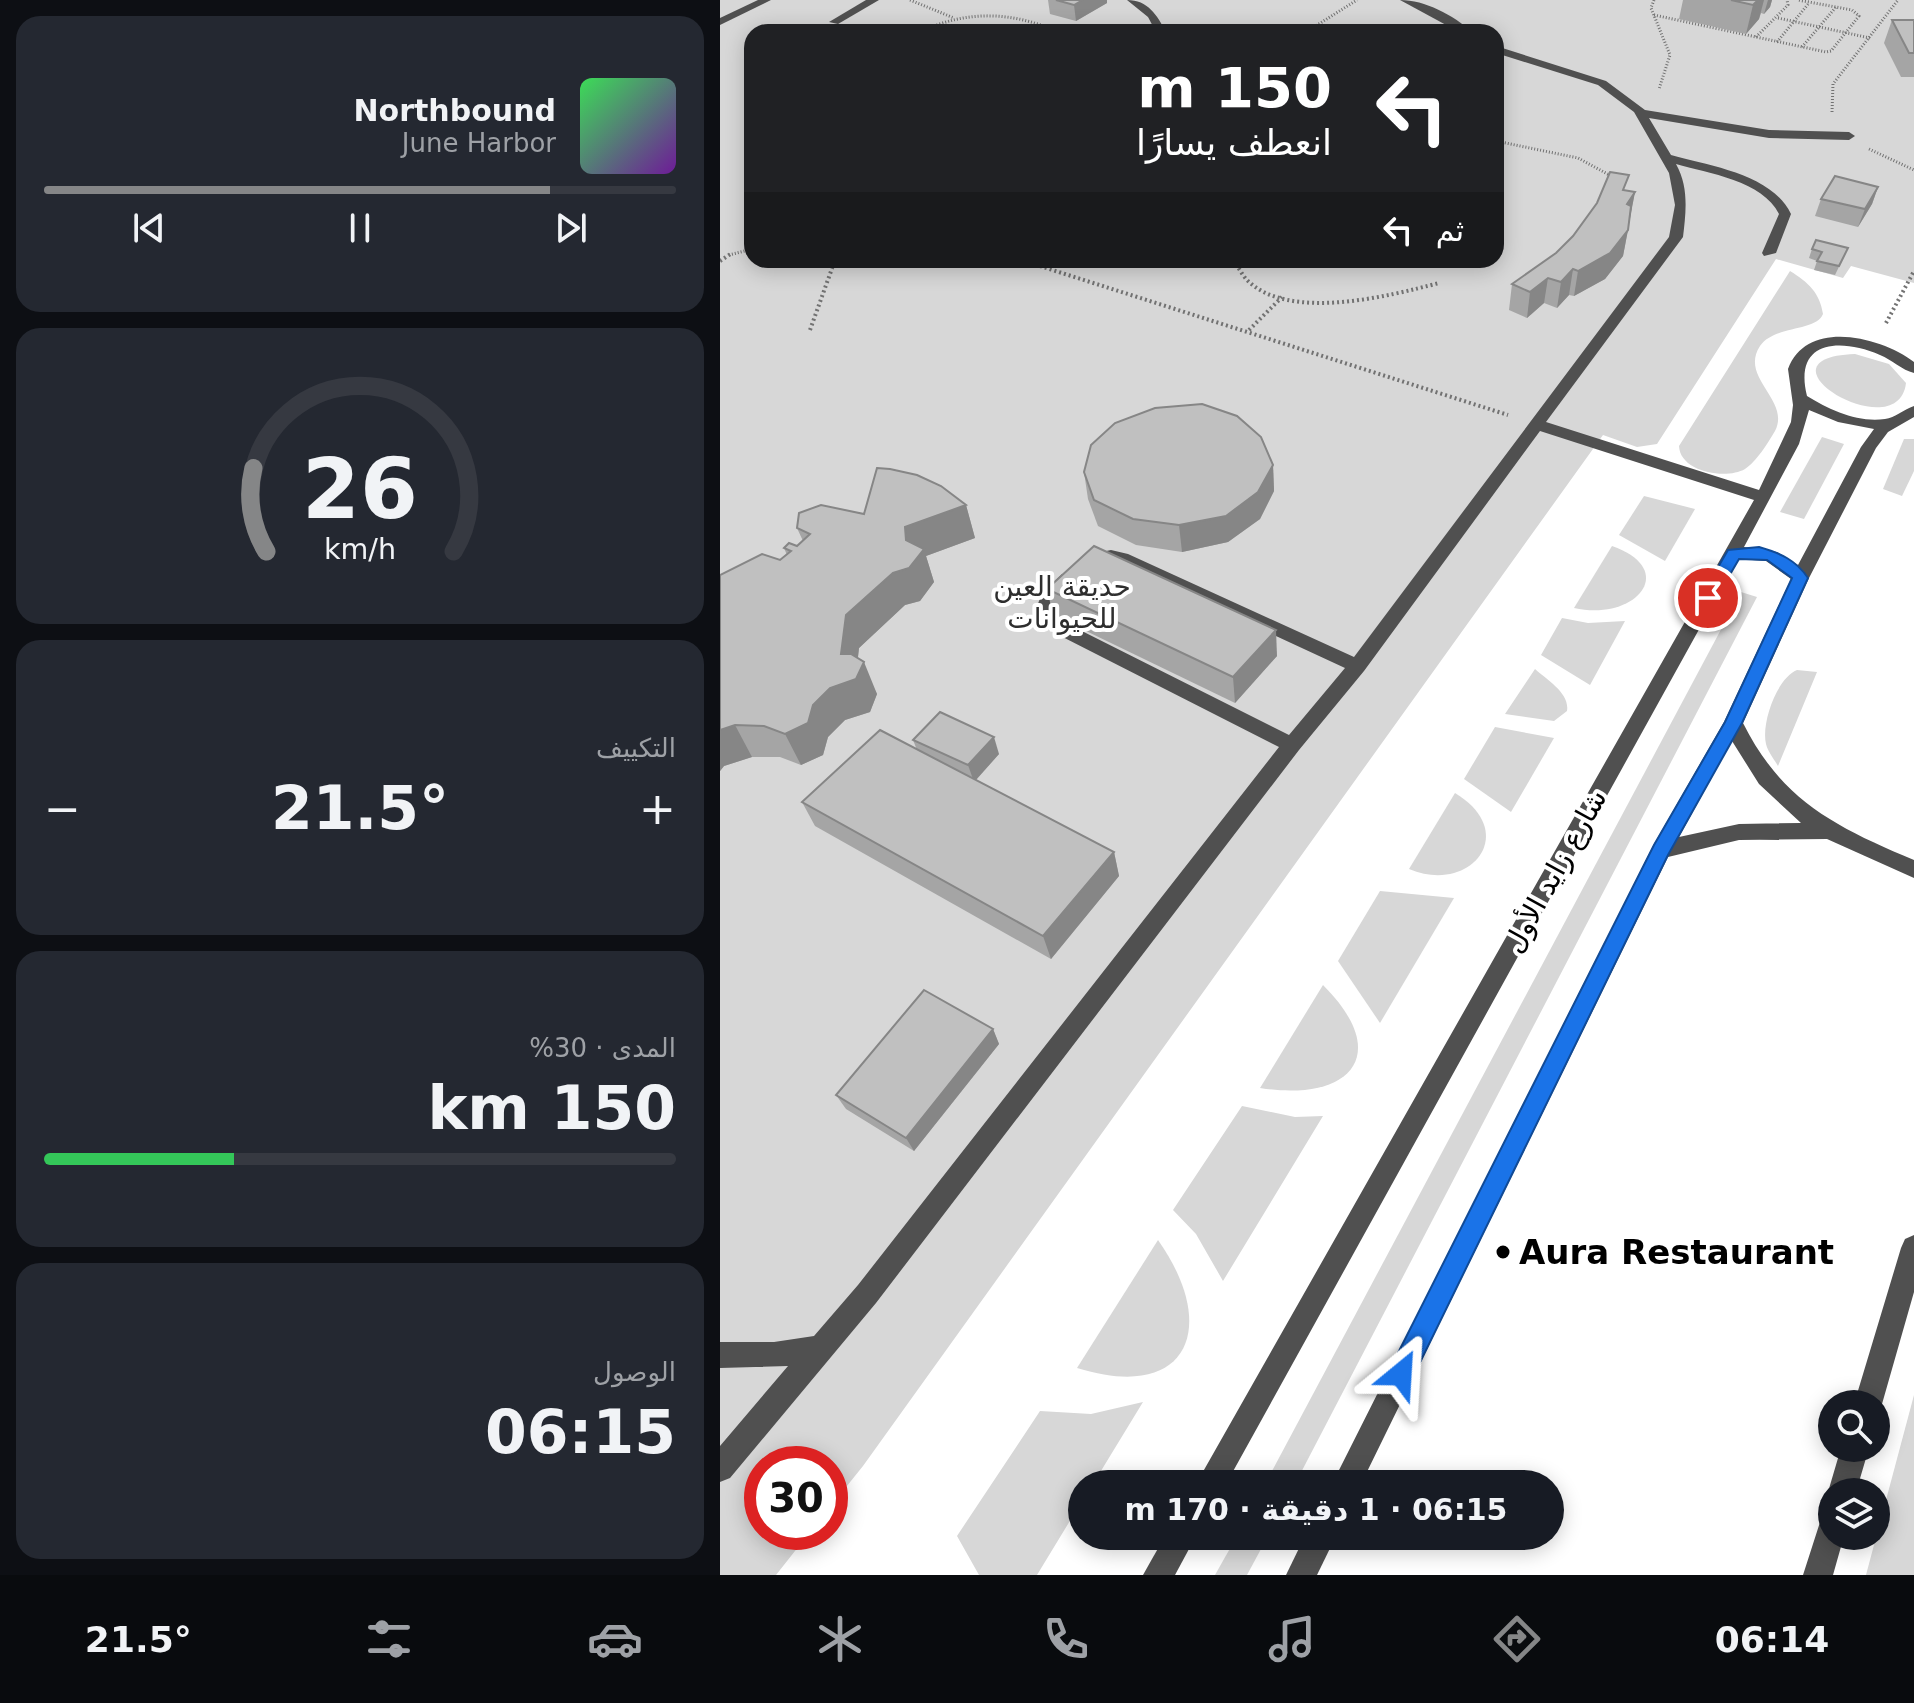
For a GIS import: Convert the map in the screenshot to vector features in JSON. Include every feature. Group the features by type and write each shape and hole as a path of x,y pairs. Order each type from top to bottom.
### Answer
{"street":[{"path":"720,22 766,0"},
{"path":"839,0 863,7"},
{"path":"834,22 874,0"},
{"path":"1132,0 1152,15 1157,24"},
{"path":"1405,0 1454,24"},
{"path":"720,1468 823,1348 1292,745 1357,666 1676,237 1680,221 1679,189 1668,158 1640,112 1602,83 1504,52"},
{"path":"1640,112 1769,134 1849,136"},
{"path":"1668,158 1756,186 1775,196 1785,208 1785,214 1769,253"},
{"name":"شارع زايد الأول","path":"1218,1470 1764,497 1798,424 1801,399 1795,373 1802,355 1812,347 1842,342 1873,346 1898,356 1914,369"},
{"path":"1801,399 1850,422 1889,424"},
{"path":"1353,1470 1661,850 1733,723 1800,578 1869,447 1889,424 1914,411"},
{"path":"1539,425 1764,497"},
{"path":"1734,554 1759,552 1773,556 1794,569 1800,578"},
{"path":"1292,745 1049,622 1043,613 1044,603 1089,560 1111,556 1122,558 1357,666"},
{"path":"1733,723 1745,752 1765,780 1793,807 1826,831 1914,869"},
{"path":"1661,850 1739,832 1826,831"},
{"path":"1872,1390 1914,1248"},
{"path":"720,1355 774,1355 823,1348"},
{"path":"1158,1575 1173,1550"},
{"path":"1301,1575 1314,1550"},
{"path":"1818,1575 1825,1550"}],"path":[{"path":"910,0 955,18"},
{"path":"1319,24 1357,0"},
{"path":"1640,112 1660,88 1670,61 1666,35 1651,8 1654,0"},
{"path":"1756,37 1778,18 1788,5 1787,0"},
{"path":"1654,15 1830,51 1858,14 1798,0"},
{"path":"1898,0 1838,76 1830,92 1835,118 1849,136 1882,156 1914,170"},
{"path":"1777,42 1810,2"},
{"path":"1802,47 1836,7"},
{"path":"940,24 955,18 1000,16 1038,24"},
{"path":"1778,18 1870,38"},
{"path":"1504,143 1578,158 1620,181"},
{"path":"720,261 744,251"},
{"path":"810,330 832,268"},
{"path":"1047,268 1539,425"},
{"path":"1237,268 1251,284 1282,297 1318,304 1400,294 1439,283"},
{"path":"1873,346 1914,271"},
{"path":"1906,290 1914,292"},
{"path":"1249,330 1282,297"}],"green space":[{"name":"حديقة العين للحيوانات","path":"720,0 1914,0 1914,283 1851,266 1843,278 1776,259 1657,444 1637,447 1603,435 848,1485 848,1446 744,1446 744,1550 796,1550 776,1575 720,1575"},
{"path":"1790,271 1812,289 1823,314 1812,324 1766,339 1755,358 1760,379 1776,409 1778,420 1775,431 1745,469 1727,474 1695,468 1681,455 1679,446"},
{"path":"1855,354 1889,364 1906,383 1897,401 1879,407 1858,404 1837,395 1821,383 1816,370 1826,359"},
{"path":"1822,437 1844,444 1804,519 1780,512"},
{"path":"1904,439 1914,439 1914,471 1902,496 1883,489"},
{"path":"1644,496 1695,509 1665,561 1619,535"},
{"path":"1612,546 1632,556 1643,568 1646,580 1641,591 1631,601 1615,608 1574,608"},
{"path":"1741,592 1757,597 1302,1470 1272,1470"},
{"path":"1562,618 1588,623 1625,621 1590,685 1541,655"},
{"path":"1535,669 1565,698 1567,711 1554,721 1505,714"},
{"path":"1797,670 1817,672 1778,766 1766,744 1768,713 1783,682"},
{"path":"1495,727 1554,738 1511,812 1464,779"},
{"path":"1455,793 1474,809 1484,825 1486,841 1480,856 1468,867 1451,874 1431,875 1409,869"},
{"path":"1380,891 1454,898 1380,1023 1338,961"},
{"path":"1323,985 1345,1011 1356,1033 1358,1053 1351,1069 1337,1081 1317,1088 1291,1091 1260,1088"},
{"path":"1242,1106 1295,1117 1323,1116 1223,1281 1196,1234 1173,1210"},
{"path":"1158,1240 1177,1272 1187,1301 1189,1328 1183,1349 1168,1366 1146,1375 1115,1376 1077,1368"},
{"path":"1914,1395 1914,1575 1866,1575 1873,1550 1890,1550 1890,1485"},
{"path":"1143,1402 1102,1470 1068,1470 1068,1524 1037,1575 979,1575 957,1536 1040,1411 1091,1414"},
{"path":"1229,1550 1260,1550 1247,1575 1215,1575"}],"building":[{"path":"1056,0 1083,0 1074,5"},
{"path":"1731,0 1758,0 1753,5"},
{"path":"1892,20 1914,20 1914,53 1909,53"},
{"path":"1610,172 1629,175 1623,190 1635,192 1627,204 1631,206 1628,230 1610,253 1578,271 1573,269 1561,282 1548,278 1530,292 1512,284 1556,253 1573,236 1597,203"},
{"path":"1835,176 1878,187 1865,209 1821,199"},
{"path":"1816,240 1848,248 1839,266 1817,261 1822,252 1812,249"},
{"path":"1202,404 1237,416 1261,437 1273,465 1258,492 1226,516 1179,525 1133,519 1094,500 1084,472 1091,445 1115,423 1155,408"},
{"path":"877,468 917,475 941,486 966,505 905,527 906,540 924,549 909,568 893,573 846,615 841,654 851,654 864,662 856,679 830,688 813,705 808,723 785,734 764,726 735,725 720,730 720,575 762,554 780,560 791,551 784,548 789,543 797,546 810,534 797,528 799,513 821,505 864,514"},
{"path":"1094,546 1276,630 1233,677 1047,589"},
{"path":"940,712 994,737 968,765 913,740"},
{"path":"880,730 1114,852 1043,936 802,802"},
{"path":"924,990 993,1029 906,1138 836,1095"}],"place":[{"name":"Aura Restaurant","path":"1503,1252"}],"route":[{"path":"1401,1374 1661,850 1733,723 1800,578 1794,569 1773,556 1759,552 1734,554 1708,598"}]}
